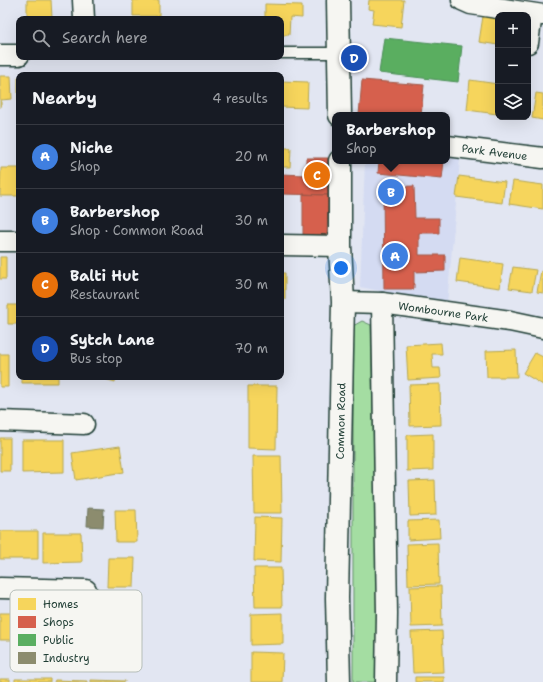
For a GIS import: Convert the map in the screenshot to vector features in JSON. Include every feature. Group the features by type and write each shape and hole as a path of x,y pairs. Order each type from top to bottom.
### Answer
{"street":[{"path":"83,0 84,16"},
{"path":"338,0 340,112"},
{"path":"462,0 471,4 538,15 531,35"},
{"path":"0,55 16,55"},
{"name":"Park Avenue","path":"450,146 543,158"},
{"name":"Common Road","path":"339,682 337,598 343,302 340,246 340,164"},
{"path":"0,241 16,241"},
{"path":"284,245 340,246"},
{"name":"Wombourne Park","path":"343,302 382,302 510,321 543,328"},
{"path":"382,302 387,613 386,682"},
{"path":"0,421 84,424"},
{"path":"0,588 86,590"}],"lane":[{"path":"284,54 339,54"}],"shaded area":[{"path":"450,157 460,159 447,304 360,287 365,164 450,164"}],"green space":[{"path":"362,321 371,325 377,599 377,682 353,682 353,326"}],"building: Homes":[{"path":"27,0 51,0 52,16 27,16"},
{"path":"133,0 159,0 159,16 133,16"},
{"path":"369,0 404,0 401,27 372,24 374,10 368,9"},
{"path":"265,4 302,5 302,18 290,17 289,35 284,35 284,16 265,16"},
{"path":"483,16 495,18 495,45 479,42"},
{"path":"0,76 11,76 12,99 1,100 1,107 0,107"},
{"path":"470,80 495,84 495,114 467,110"},
{"path":"284,81 308,82 307,108 284,107"},
{"path":"536,93 543,94 543,120 532,118"},
{"path":"284,148 291,148 290,167 284,167"},
{"path":"1,168 16,168 16,196 0,196"},
{"path":"459,176 505,182 502,203 456,197"},
{"path":"513,181 543,185 543,209 509,204"},
{"path":"0,257 6,257 6,279 0,279"},
{"path":"460,258 503,264 500,288 457,282"},
{"path":"513,267 536,270 532,291 509,288"},
{"path":"541,271 543,271 543,293 537,292"},
{"path":"284,273 285,273 284,300"},
{"path":"8,305 16,305 16,324 8,324"},
{"path":"441,343 442,354 432,354 433,368 440,368 441,378 408,380 406,345"},
{"path":"516,350 517,377 487,377 486,351"},
{"path":"535,353 543,357 543,385 523,373"},
{"path":"0,354 8,354 8,387 0,387"},
{"path":"22,380 58,380 58,383 22,383"},
{"path":"440,384 441,425 410,426 409,385"},
{"path":"248,386 277,386 276,449 248,448"},
{"path":"433,434 433,470 407,471 407,435"},
{"path":"0,438 10,438 10,471 0,471"},
{"path":"22,440 64,440 64,472 22,473"},
{"path":"120,446 124,472 76,480 72,453"},
{"path":"253,456 281,456 282,513 254,513"},
{"path":"435,480 436,515 410,516 409,481"},
{"path":"115,510 136,510 137,542 116,542"},
{"path":"255,517 282,518 281,562 254,561"},
{"path":"439,520 440,538 408,540 408,521"},
{"path":"0,531 38,531 38,559 0,559"},
{"path":"43,533 81,533 82,562 43,563"},
{"path":"438,543 439,584 408,585 407,544"},
{"path":"108,558 135,558 134,587 107,587"},
{"path":"254,568 281,568 282,607 255,607"},
{"path":"441,586 442,626 411,627 410,587"},
{"path":"0,613 10,613 10,640 0,640"},
{"path":"283,613 283,644 251,645 251,614"},
{"path":"442,631 444,672 413,673 411,632"},
{"path":"251,652 283,653 282,682 251,682"},
{"path":"415,677 444,677 444,682 415,682"},
{"path":"0,679 10,679 10,682 0,682"},
{"path":"15,679 50,679 50,682 15,682"},
{"path":"55,680 87,681 87,682 54,682"},
{"path":"91,680 125,681 125,682 91,682"}],"building: Shops":[{"path":"362,80 424,85 421,112 359,112"},
{"path":"306,158 328,158 328,195 284,194 284,174 306,175"},
{"path":"379,164 444,164 442,179 378,173"},
{"path":"414,186 415,218 439,218 439,233 419,233 419,255 445,255 445,271 414,272 414,289 384,289 383,187"},
{"path":"303,194 328,195 327,236 303,236"}],"building: Public":[{"path":"384,38 462,46 458,82 379,73"}],"building: Industry":[{"path":"88,508 104,509 103,527 87,526"}],"place":[{"name":"Sytch Lane","path":"354,58"},
{"name":"Balti Hut","path":"317,175"},
{"name":"Barbershop","path":"391,192"},
{"name":"Niche","path":"395,256"}]}
